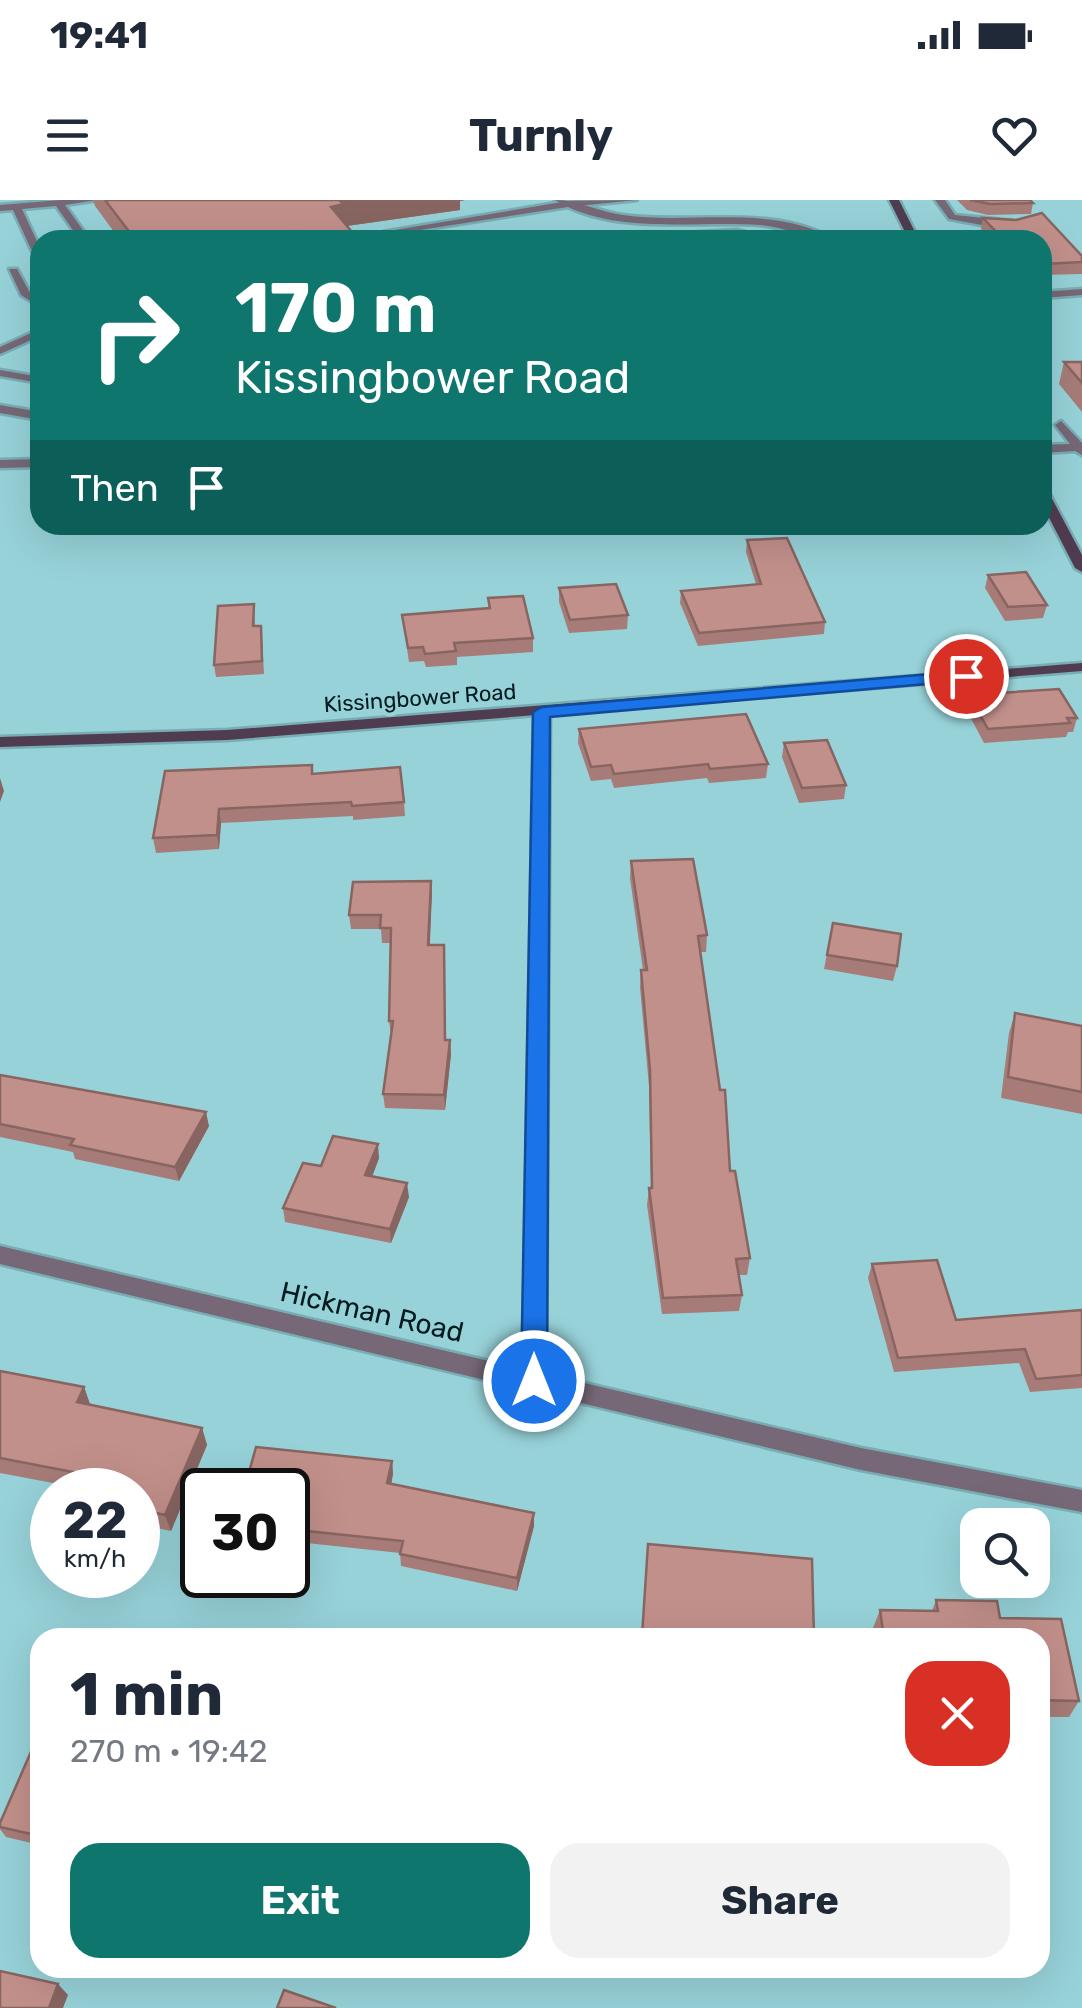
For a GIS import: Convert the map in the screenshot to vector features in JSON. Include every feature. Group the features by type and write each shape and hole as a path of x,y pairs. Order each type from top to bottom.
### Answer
{"street":[{"path":"0,208 93,200"},
{"path":"421,230 564,202 632,200"},
{"path":"894,200 909,230"},
{"path":"940,200 952,217 982,222 1018,220"},
{"path":"564,202 641,218 770,224 792,230"},
{"path":"59,203 78,230"},
{"path":"16,207 30,237"},
{"path":"0,273 30,268"},
{"path":"13,271 30,297"},
{"path":"1052,294 1082,292"},
{"path":"0,335 30,342"},
{"path":"0,352 30,337"},
{"path":"0,374 30,378"},
{"path":"0,409 30,414"},
{"path":"1062,425 1081,449"},
{"path":"1052,449 1081,449"},
{"path":"0,464 30,463"},
{"path":"1052,510 1082,568"},
{"name":"Kissingbower Road","path":"0,742 228,735 1082,667"},
{"path":"534,1381 542,712"},
{"name":"Hickman Road","path":"0,1254 861,1459 1082,1502"}],"building":[{"path":"105,200 349,200 331,207 350,230 128,230"},
{"path":"970,200 1030,200 1033,203 990,204"},
{"path":"1042,213 1082,256 1082,262 1052,264 1052,230 994,230 983,218 1016,220"},
{"path":"1064,362 1082,362 1082,383"},
{"path":"787,538 825,622 699,633 681,591 761,584 747,540"},
{"path":"1026,572 1047,605 1008,607 988,575"},
{"path":"616,584 628,615 570,620 559,588"},
{"path":"523,596 533,638 454,643 456,651 425,654 423,647 408,648 402,615 490,608 488,598"},
{"path":"254,604 253,626 261,626 262,661 214,665 218,606"},
{"path":"1059,689 1077,718 1067,718 1070,723 988,729 969,695"},
{"path":"746,714 768,764 710,769 708,764 614,774 611,765 591,767 579,729"},
{"path":"827,740 846,785 802,788 784,743"},
{"path":"312,765 312,774 400,767 404,802 219,809 217,835 153,838 165,771"},
{"path":"693,859 707,935 698,936 720,1090 725,1090 730,1171 735,1171 750,1258 736,1259 742,1295 663,1298 649,1188 650,1070 641,970 647,970 631,861"},
{"path":"431,881 428,945 444,945 445,1040 450,1040 444,1095 383,1094 393,1021 389,1021 391,928 380,928 381,915 349,915 353,882"},
{"path":"833,923 901,934 897,966 827,955"},
{"path":"1015,1013 1082,1026 1082,1092 1008,1077"},
{"path":"0,1075 206,1112 175,1167 70,1145 74,1139 0,1124"},
{"path":"333,1136 378,1144 365,1175 407,1183 390,1229 283,1208 303,1163 321,1166"},
{"path":"937,1260 956,1320 1082,1310 1082,1375 1036,1379 1025,1349 898,1358 872,1264"},
{"path":"0,1371 84,1387 77,1402 202,1428 185,1468 180,1468 180,1480 165,1515 160,1514 160,1468 52,1468 0,1458"},
{"path":"256,1447 392,1461 387,1483 534,1513 517,1578 400,1554 403,1541 310,1531 310,1468 250,1468"},
{"path":"648,1544 812,1559 814,1628 643,1628"},
{"path":"936,1600 997,1601 1000,1618 1061,1619 1079,1701 1050,1700 1050,1628 883,1628 880,1610 938,1611"},
{"path":"30,1754 30,1834 0,1827"},
{"path":"0,1971 58,1984 49,2008 0,2008"},
{"path":"284,1990 336,2008 277,2008"}],"route":[{"path":"534,1381 542,712 966,676"}]}
